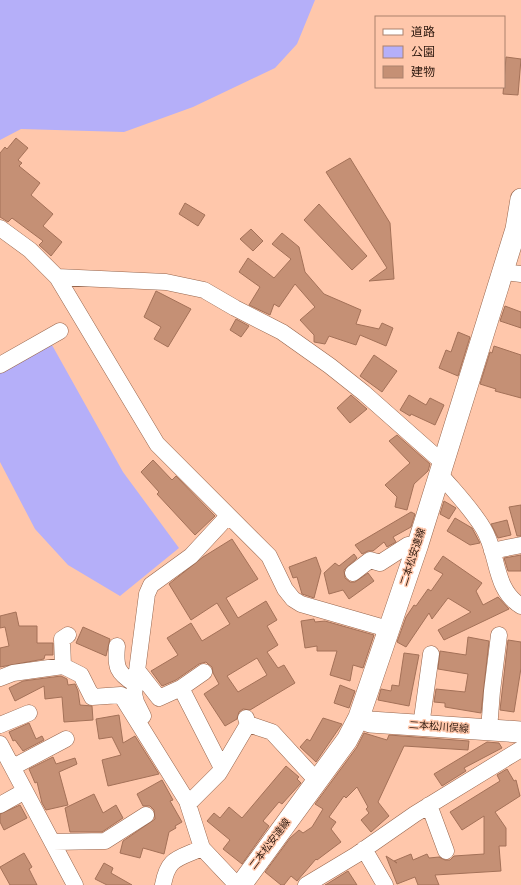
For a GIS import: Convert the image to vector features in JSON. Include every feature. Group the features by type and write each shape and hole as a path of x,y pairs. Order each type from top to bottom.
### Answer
{"main road":[{"name":"二本松安達線","path":"241,885 318,782 347,740 359,717 418,544 440,467 512,272 516,229 521,199"},
{"name":"二本松川俣線","path":"359,717 370,722 521,732"}],"street":[{"path":"0,228 30,250 57,277 157,444 269,556 285,589 293,599 301,604 388,629"},
{"path":"57,277 166,282 204,290 282,332 364,393 440,467 484,529 502,583 514,602 521,606"},
{"path":"0,365 60,331"},
{"path":"155,752 153,737 136,702 136,677 143,636 147,594 150,585 191,556 228,516"},
{"path":"353,573 370,560 380,563 408,545 418,544"},
{"path":"492,551 521,545"},
{"path":"63,666 62,639 68,635"},
{"path":"489,730 499,635"},
{"path":"117,646 116,663 123,676 136,677 160,698 182,688 204,672"},
{"path":"421,726 431,654"},
{"path":"0,678 13,673 63,666 81,675 92,697 121,695 188,804 202,848 237,885"},
{"path":"182,688 222,768"},
{"path":"0,726 28,714"},
{"path":"188,804 222,768 247,721 272,732 318,782"},
{"path":"13,767 66,739"},
{"path":"0,744 75,885"},
{"path":"306,885 364,849 429,805 521,749"},
{"path":"0,805 25,791"},
{"path":"429,805 446,851"},
{"path":"53,842 105,841 146,815"},
{"path":"163,885 165,872 172,861 202,848"},
{"path":"364,849 385,885"}],"green space":[{"path":"0,0 315,0 297,44 275,68 193,107 124,132 21,129 0,140"},
{"path":"52,345 123,472 179,548 120,596 68,565 35,529 0,462 0,372"}],"building":[{"path":"506,57 521,59 518,95 503,94 503,88 505,88"},
{"path":"16,138 28,148 18,160 22,163 19,166 40,183 31,195 53,214 43,226 62,242 51,256 39,245 43,241 12,218 8,222 0,217 0,153 5,147 7,149"},
{"path":"350,158 390,223 394,279 369,281 387,268 326,172"},
{"path":"185,203 205,215 198,226 179,214"},
{"path":"319,204 367,256 352,270 304,220"},
{"path":"251,229 263,241 253,251 240,239"},
{"path":"282,233 299,247 305,272 324,294 361,310 356,324 379,329 382,323 393,328 386,346 360,335 356,345 329,336 325,344 314,342 314,335 300,320 315,307 295,284 279,307 274,304 270,315 249,305 260,287 239,272 248,258 274,278 291,259 272,244"},
{"path":"156,291 191,309 168,347 154,339 161,327 144,317"},
{"path":"505,306 521,312 521,328 500,321"},
{"path":"236,319 249,326 241,337 230,330"},
{"path":"458,332 470,337 458,376 439,368 446,350 451,352"},
{"path":"494,346 521,355 521,398 495,391 496,389 480,384 490,352 492,353"},
{"path":"374,355 397,371 382,392 360,376"},
{"path":"351,395 367,409 350,423 337,408"},
{"path":"409,395 426,405 430,398 444,405 435,425 411,414 410,416 400,410"},
{"path":"397,435 430,464 428,471 414,484 407,510 395,507 397,497 385,485 410,463 389,441"},
{"path":"153,460 172,480 176,476 215,516 195,535 157,494 159,492 141,472"},
{"path":"444,501 456,508 449,519 440,514"},
{"path":"521,505 521,536 517,536 509,507"},
{"path":"411,512 415,514 411,527 393,537 396,542 387,547 384,542 373,551 368,551 362,554 355,545"},
{"path":"455,518 472,528 480,543 470,545 447,531"},
{"path":"507,520 511,535 498,538 491,524"},
{"path":"232,539 258,579 226,598 238,618 266,601 277,620 267,626 278,645 267,652 278,668 284,665 295,683 250,710 243,709 239,712 237,719 225,726 204,694 219,684 213,673 212,667 206,662 199,664 176,680 162,686 151,671 178,655 167,638 191,623 202,641 230,624 217,603 191,620 169,584 203,557","holes":["257,658 267,675 238,692 227,676"]},
{"path":"354,554 357,558 344,570 345,578 350,582 355,582 368,573 374,581 349,599 343,590 329,594 324,573 335,563 339,566"},
{"path":"521,555 521,571 508,571 504,558"},
{"path":"443,556 482,583 476,591 483,605 498,597 509,609 444,640 438,630 471,612 448,598 432,619 429,613 406,647 397,642 406,617 428,589 431,591 443,574 434,569"},
{"path":"316,557 321,571 314,598 302,594 297,577 293,578 289,567"},
{"path":"16,612 19,626 37,626 37,643 53,643 53,655 45,655 44,659 0,667 0,648 9,646 5,627 0,628 0,616"},
{"path":"314,619 315,622 325,621 374,635 363,668 353,665 350,681 330,675 337,651 317,651 317,646 305,648 301,621"},
{"path":"83,627 110,639 106,656 76,643"},
{"path":"468,637 489,641 481,713 445,707 445,703 434,702 436,689 465,692 468,674 438,669 440,651 466,655"},
{"path":"508,640 521,642 521,668 514,712 500,710"},
{"path":"404,653 419,655 409,706 378,700 381,689 391,691 392,685 399,686"},
{"path":"61,676 67,679 68,685 75,684 78,691 80,705 92,706 93,720 64,722 62,697 45,699 44,686 15,701 9,688 23,681"},
{"path":"340,685 355,691 349,708 334,703"},
{"path":"119,715 123,743 135,736 159,774 108,786 102,760 121,755 112,737 99,739 96,719"},
{"path":"323,718 342,724 316,762 300,747 307,739 310,741"},
{"path":"29,723 36,739 42,736 44,740 23,751 15,740 13,741 9,732"},
{"path":"364,733 387,740 389,735 469,741 468,750 404,746 378,802 389,816 371,832 361,820 369,813 366,809 368,807 357,787 346,798 344,796 329,817 336,822 331,829 341,842 317,860 316,859 297,881 291,876 284,885 281,885 265,872 290,838 299,830 303,833 312,827 323,809 315,804 357,747"},
{"path":"487,742 499,743 502,748 464,768 466,771 442,786 434,774"},
{"path":"53,757 56,764 75,758 77,764 59,772 68,805 46,810 42,803 37,782 35,783 29,769"},
{"path":"286,766 299,777 297,779 301,783 282,804 279,802 263,821 269,826 242,864 223,849 230,840 207,821 214,813 220,818 229,807 242,818"},
{"path":"507,769 514,781 516,780 520,796 495,812 506,828 506,846 499,846 501,871 435,875 439,885 418,885 415,877 397,884 386,856 397,863 394,861 411,854 413,860 427,854 429,858 439,857 445,860 450,860 454,856 484,854 484,816 462,830 450,812 500,781 497,775"},
{"path":"162,780 173,800 170,801 182,822 169,832 164,854 143,848 140,858 120,853 123,841 155,819 154,810 150,806 143,806 137,794"},
{"path":"94,794 103,813 116,805 123,818 102,832 70,832 65,808"},
{"path":"20,805 27,818 4,830 0,822 0,814"},
{"path":"24,853 32,867 29,869 37,885 10,885 0,867"},
{"path":"104,863 113,868 111,873 132,885 107,885 95,879"},
{"path":"348,871 357,885 325,885 327,884"}]}
